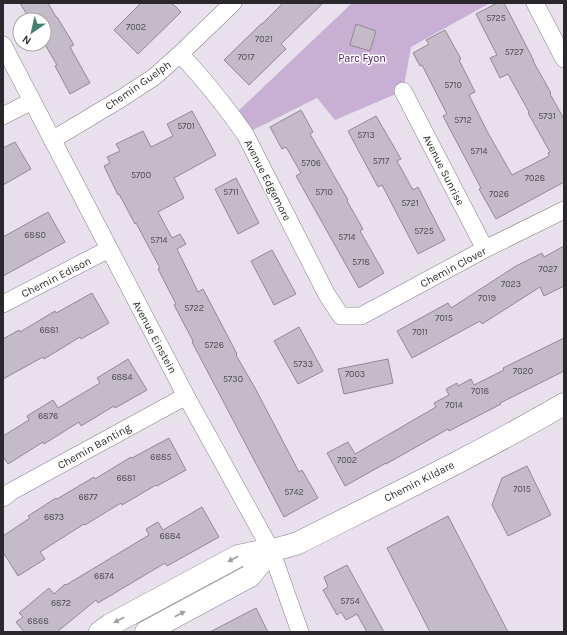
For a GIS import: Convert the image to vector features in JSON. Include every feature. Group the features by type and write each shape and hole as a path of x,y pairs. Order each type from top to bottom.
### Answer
{"street":[{"path":"535,3 564,59"},
{"name":"Chemin Guelph","path":"52,140 154,77 180,54 225,6"},
{"name":"Avenue Einstein","path":"3,45 186,396 271,550 300,632"},
{"name":"Avenue Edgemore","path":"180,54 198,72 233,116 245,134 326,295 341,316"},
{"name":"Avenue Sunrise","path":"404,91 485,249"},
{"path":"3,116 32,101"},
{"name":"Chemin Clover","path":"341,316 361,316 485,249 564,210"},
{"name":"Chemin Edison","path":"3,304 109,249"},
{"name":"Chemin Banting","path":"3,498 12,491 186,396"},
{"name":"Chemin Kildare","path":"100,632 110,625 238,556 286,547 298,543 444,469 537,420 564,404"},
{"path":"146,632 250,576 271,550"}],"green space":[{"name":"Parc Fyon","path":"352,3 490,3 411,47 403,91 335,120 317,98 245,134 233,116"}],"building":[{"path":"20,3 48,3 74,45 70,47 90,83 70,94 49,52 52,52 52,12 25,12"},
{"path":"141,3 172,3 181,12 138,54 114,30"},
{"path":"283,3 323,3 281,44 286,49 249,85 224,60"},
{"path":"497,3 504,3 564,119 564,182 496,219 479,189 481,188 443,116 447,114 422,65 420,66 413,53 429,44 426,40 445,30 461,59 459,60 475,92 469,95 488,133 512,175 549,156 548,153 550,152 508,74 500,78 490,58 497,55 476,14"},
{"path":"356,24 376,31 370,51 350,45"},
{"path":"301,110 313,132 310,134 348,200 347,201 363,229 360,231 384,273 359,288 296,176 301,173 286,147 282,149 270,127"},
{"path":"192,111 216,155 174,178 184,198 158,212 172,238 180,234 186,244 177,249 198,292 203,289 237,354 236,355 299,472 302,470 318,498 284,517 192,342 193,341 174,305 176,304 158,269 160,268 136,223 135,224 119,194 118,195 104,166 110,163 107,157 120,151 116,144 143,131 151,147 173,136 167,124"},
{"path":"376,116 401,159 397,161 413,190 418,187 445,240 418,254 382,185 378,187 348,131"},
{"path":"15,142 31,169 3,185 3,148"},
{"path":"236,178 259,223 238,234 215,189"},
{"path":"48,212 65,242 3,276 3,237"},
{"path":"564,246 564,286 544,296 540,287 482,324 480,321 412,358 397,331 448,303 451,308 516,266 542,253 544,257"},
{"path":"272,250 296,294 274,305 251,261"},
{"path":"92,293 109,323 81,339 80,337 44,359 43,357 3,379 3,339 19,330 20,332 55,311 56,313"},
{"path":"299,327 323,371 298,384 274,341"},
{"path":"564,338 564,371 500,403 501,404 449,431 448,429 345,486 327,453 348,442 355,454 436,407 434,403 449,395 446,389 457,383 458,386 471,379 474,385 504,370 503,368"},
{"path":"128,359 147,390 115,408 114,406 81,426 79,422 8,464 3,456 3,436 29,420 27,416 53,400 58,408 100,383 97,378"},
{"path":"388,359 393,383 344,394 338,369"},
{"path":"169,438 186,470 157,486 156,485 122,505 121,503 85,525 84,524 40,552 45,559 18,576 3,552 3,536 30,518 28,516 56,498 57,499 94,477 95,479 131,457 132,458"},
{"path":"527,466 551,515 508,536 492,505 502,478"},
{"path":"202,507 219,537 167,566 165,563 98,603 96,600 57,632 24,632 16,622 23,617 19,613 49,588 54,594 65,584 66,585 149,535 146,529 158,522 163,530"},
{"path":"448,516 508,632 430,632 387,548"},
{"path":"347,565 384,632 367,632 357,614 346,620 341,612 337,615 323,590 328,587 324,577"},
{"path":"256,608 268,632 210,632 231,621"}]}
